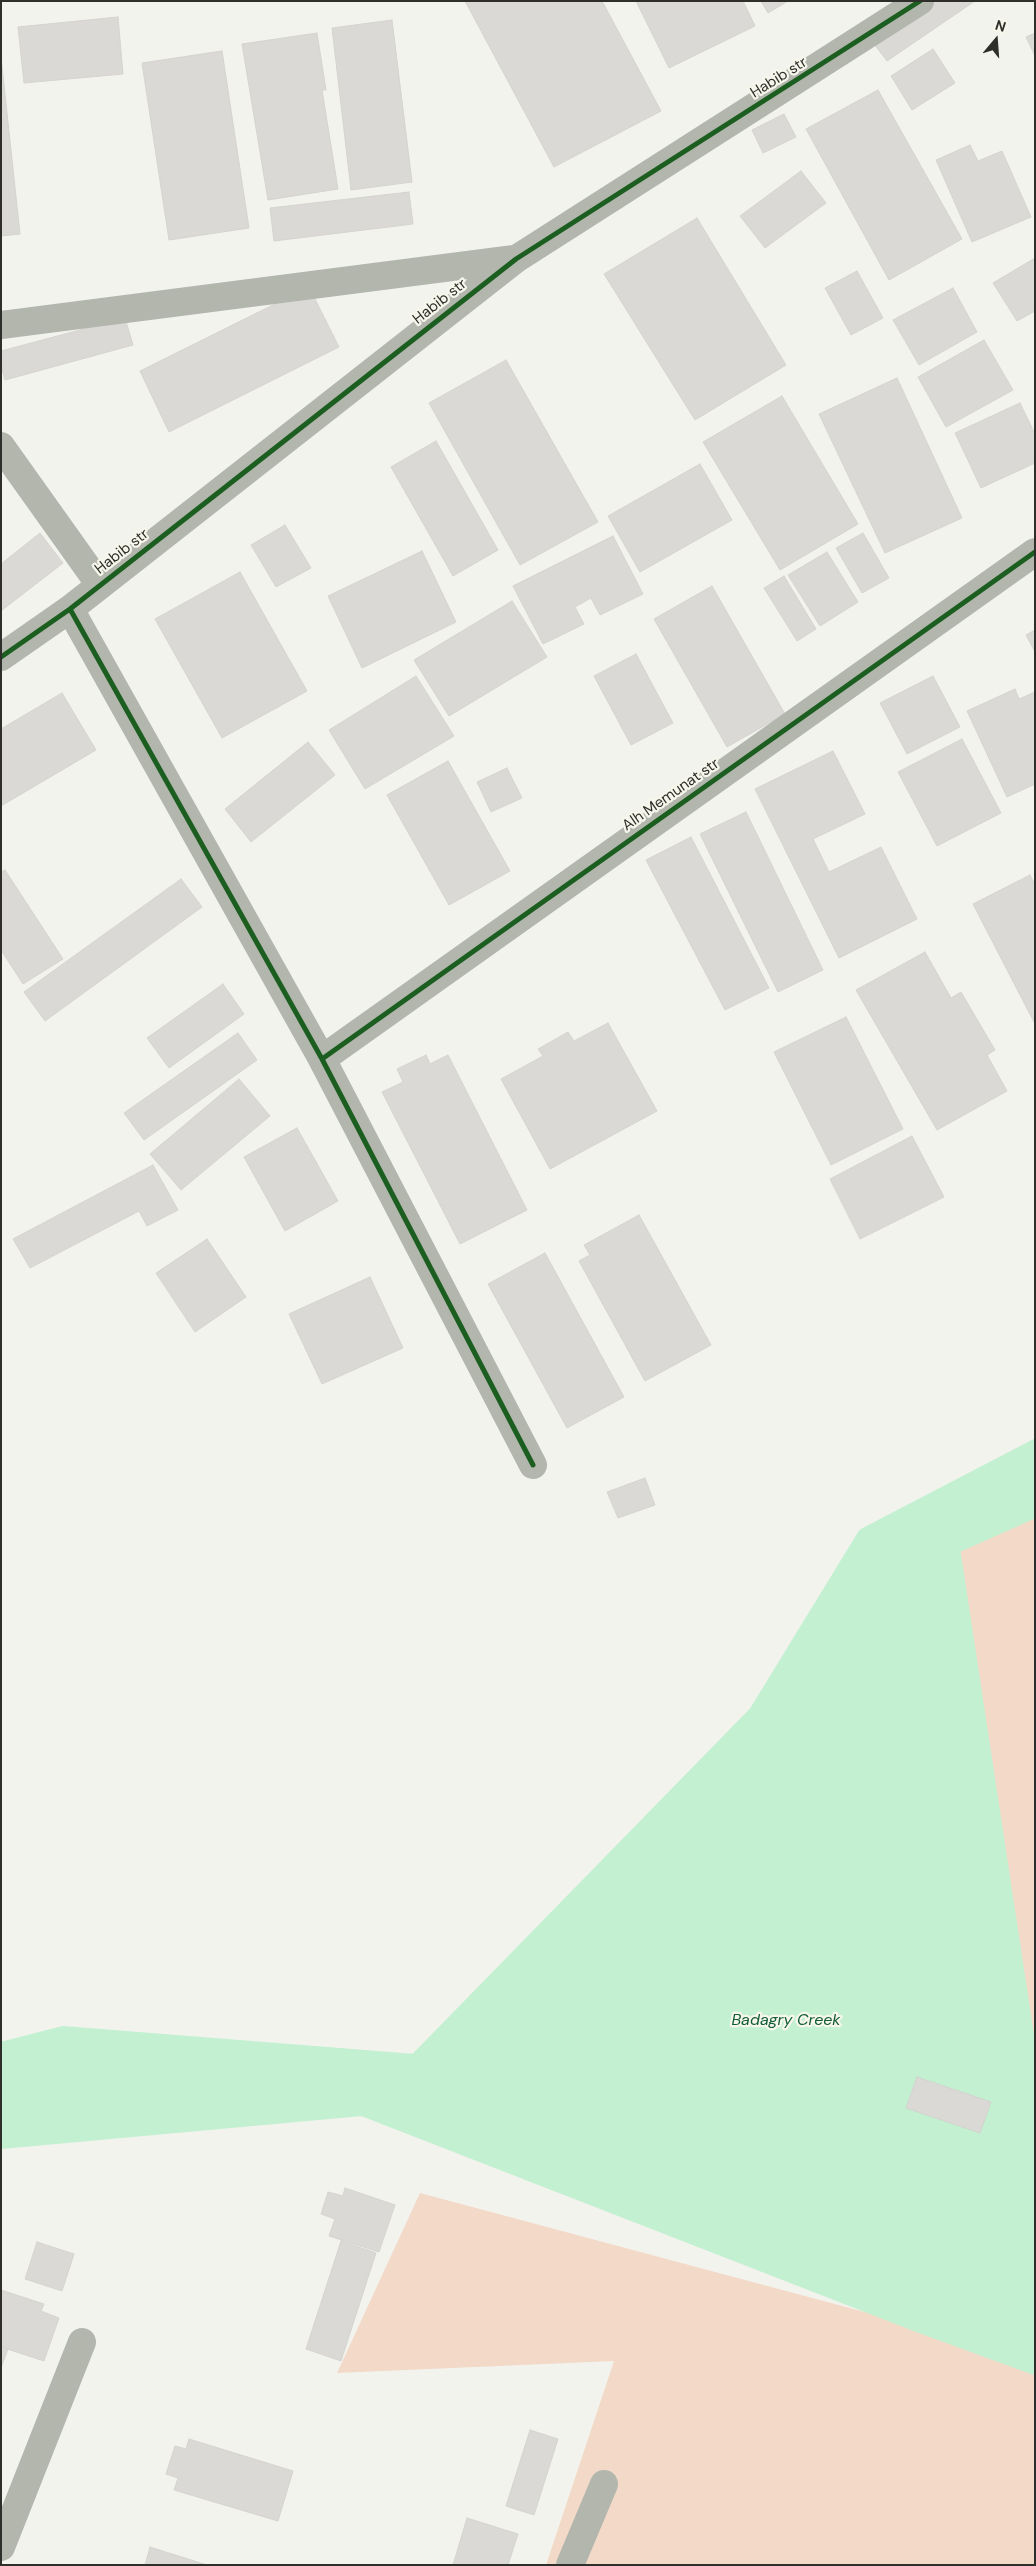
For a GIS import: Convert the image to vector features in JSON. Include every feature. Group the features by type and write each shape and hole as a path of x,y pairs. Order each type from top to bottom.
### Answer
{"street":[{"name":"Habib str","path":"1,657 70,610 516,259 920,1"},
{"path":"1,325 516,259"},
{"path":"1,446 100,585"},
{"name":"Alh Memunat str","path":"322,1059 1035,552"},
{"path":"70,610 322,1059 533,1464"},
{"path":"1,2547 82,2342"},
{"path":"570,2565 604,2484"}],"shaded area":[{"path":"1035,1512 1035,2081 954,1548"},
{"path":"420,2193 917,2326 1035,2369 1035,2565 546,2565 614,2361 337,2373"}],"water":[{"name":"Badagry Creek","path":"1035,1445 1035,1512 954,1548 1035,2081 1035,2369 917,2326 362,2110 1,2143 1,2048 63,2032 415,2060 755,1712 864,1534"}],"building":[{"path":"465,1 602,1 661,111 554,167"},
{"path":"636,1 743,1 755,26 669,68"},
{"path":"761,1 788,1 768,13"},
{"path":"929,1 975,1 887,61 871,40"},
{"path":"118,17 123,74 24,83 18,27"},
{"path":"392,20 412,182 351,190 332,28"},
{"path":"317,33 326,90 322,90 338,189 268,200 242,44"},
{"path":"1035,33 1035,56 1026,37"},
{"path":"933,49 955,83 912,110 891,76"},
{"path":"222,51 249,228 169,240 142,63"},
{"path":"1,57 20,234 1,236"},
{"path":"878,90 962,239 889,280 806,129"},
{"path":"784,114 796,137 763,153 752,130"},
{"path":"970,145 978,161 1002,151 1031,217 972,242 936,160"},
{"path":"801,171 826,203 765,248 740,216"},
{"path":"409,192 413,224 274,241 270,208"},
{"path":"697,218 786,365 695,420 604,274"},
{"path":"1035,258 1035,311 1017,321 993,283"},
{"path":"857,271 883,318 851,335 825,288"},
{"path":"309,287 339,347 169,432 140,371"},
{"path":"953,288 977,332 919,365 893,320"},
{"path":"125,318 133,345 5,380 1,366 1,351"},
{"path":"984,340 1013,390 946,427 918,377"},
{"path":"506,360 598,522 520,565 429,403"},
{"path":"897,378 962,518 885,553 819,414"},
{"path":"782,396 858,524 780,570 703,442"},
{"path":"1020,403 1035,434 1035,463 981,488 955,433"},
{"path":"436,441 498,550 453,576 391,467"},
{"path":"700,464 732,520 640,572 608,516"},
{"path":"285,525 311,568 276,587 251,545"},
{"path":"40,533 63,563 1,611 1,564"},
{"path":"863,533 889,578 862,593 836,548"},
{"path":"613,536 643,594 600,615 591,598 575,607 584,624 543,644 513,586"},
{"path":"422,551 456,622 362,668 328,596"},
{"path":"827,552 858,602 820,626 788,575"},
{"path":"240,572 307,691 222,738 155,619"},
{"path":"784,576 816,629 797,641 764,588"},
{"path":"712,586 785,714 727,747 654,619"},
{"path":"512,601 547,657 449,716 414,660"},
{"path":"1035,630 1035,652 1026,635"},
{"path":"636,654 673,723 631,745 594,676"},
{"path":"416,676 454,736 365,789 329,730"},
{"path":"933,676 960,727 907,754 880,703"},
{"path":"1015,689 1019,699 1035,692 1035,784 1007,797 967,711"},
{"path":"62,693 96,750 1,806 1,729"},
{"path":"962,739 1001,813 937,846 898,772"},
{"path":"308,742 335,775 251,842 225,809"},
{"path":"833,751 865,814 813,839 829,872 881,847 917,919 839,958 755,789"},
{"path":"448,761 510,871 449,905 387,795"},
{"path":"507,768 522,798 491,812 477,782"},
{"path":"746,812 823,970 778,992 700,834"},
{"path":"691,837 769,988 725,1010 646,860"},
{"path":"5,870 63,959 23,984 1,950 1,872"},
{"path":"1030,875 1035,885 1035,1024 973,904"},
{"path":"181,879 202,907 45,1021 24,992"},
{"path":"925,952 951,998 961,992 995,1050 987,1055 1007,1091 937,1130 856,990"},
{"path":"223,984 244,1014 169,1068 147,1038"},
{"path":"846,1017 903,1129 831,1165 774,1052"},
{"path":"608,1023 657,1111 550,1169 501,1079 543,1056 538,1049 568,1032 574,1041"},
{"path":"238,1033 257,1060 144,1140 124,1113"},
{"path":"426,1055 430,1064 448,1055 527,1210 460,1244 382,1092 403,1082 397,1069"},
{"path":"239,1079 270,1116 181,1190 150,1154"},
{"path":"297,1128 338,1201 285,1231 244,1157"},
{"path":"912,1136 944,1197 860,1239 830,1179"},
{"path":"153,1165 178,1210 147,1226 139,1211 30,1268 13,1239"},
{"path":"639,1215 711,1345 645,1381 579,1261 590,1255 584,1245"},
{"path":"207,1239 246,1297 195,1332 156,1273"},
{"path":"545,1253 624,1397 567,1428 488,1284"},
{"path":"370,1277 403,1348 322,1384 289,1314"},
{"path":"645,1478 655,1505 618,1518 607,1492"},
{"path":"917,2077 991,2102 980,2133 906,2108"},
{"path":"345,2188 395,2205 379,2252 329,2236 335,2219 321,2214 328,2192 343,2196"},
{"path":"341,2241 376,2253 341,2361 306,2349"},
{"path":"37,2242 74,2254 62,2291 25,2279"},
{"path":"1,2290 44,2304 41,2311 59,2318 44,2361 1,2347"},
{"path":"1,2346 8,2349 1,2368"},
{"path":"530,2430 558,2439 534,2515 506,2506"},
{"path":"189,2439 293,2471 278,2521 174,2490 178,2478 166,2474 175,2446 186,2449"},
{"path":"467,2518 518,2534 508,2565 453,2565"},
{"path":"150,2547 207,2565 145,2565"}],"waterway":[{"path":"1,2048 63,2032 415,2060 755,1712 864,1534 1035,1445"},
{"path":"1035,1512 954,1548 1035,2081"},
{"path":"1,2143 362,2110 917,2326 1035,2369"}],"cycle path":[{"path":"1,657 70,609 516,259 920,1"},
{"path":"322,1059 1035,552"},
{"path":"70,609 322,1059 533,1465"}]}
